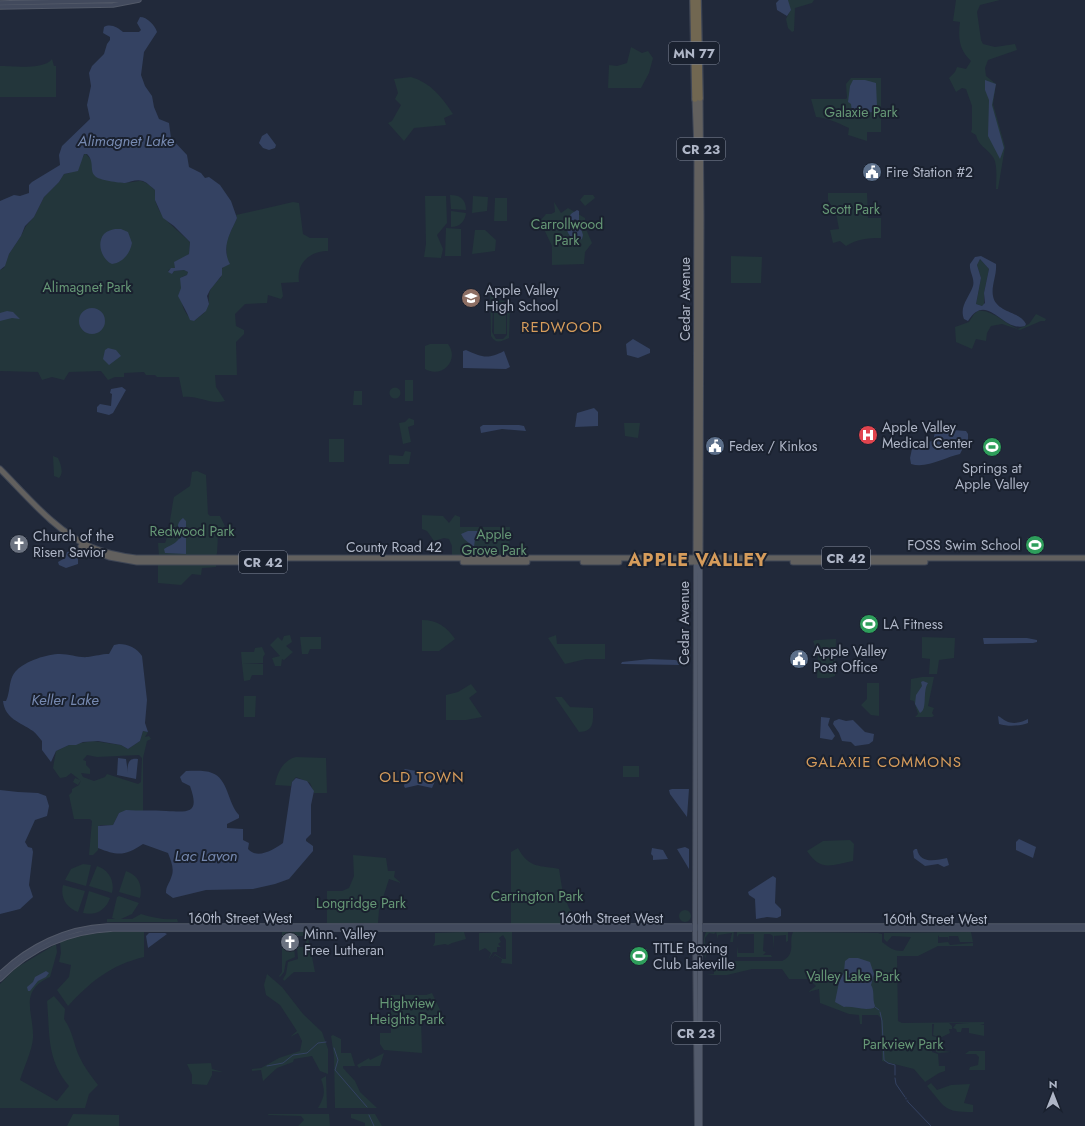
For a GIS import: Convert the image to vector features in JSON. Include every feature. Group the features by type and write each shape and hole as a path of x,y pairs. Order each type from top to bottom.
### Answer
{"highway":[{"name":"Cedar Avenue","path":"693,0 698,98 697,238 701,277 698,561"},
{"name":"Cedar Avenue","path":"698,0 698,561"},
{"name":"CR 42","path":"0,469 68,534 92,548 136,560"},
{"name":"CR 42","path":"0,474 51,524 74,542 109,557 136,560"},
{"name":"County Road 42","path":"698,561 1085,558"},
{"name":"County Road 42","path":"136,560 1085,561"}],"main road":[{"path":"0,3 127,0"},
{"path":"0,7 113,5 139,0"},
{"name":"Cedar Avenue","path":"698,561 695,723 699,763 698,927 696,972 698,988"},
{"name":"Cedar Avenue","path":"697,1126 698,561"},
{"path":"0,974 25,953 61,935 98,926 138,927"},
{"name":"160th Street West","path":"138,927 1085,926"},
{"path":"0,979 24,958 59,939 92,930 138,927"},
{"name":"160th Street West","path":"698,927 1085,929"},
{"name":"CR 23","path":"698,988 700,1000 700,1126"}],"green space":[{"path":"788,0 814,0 812,3 795,8 794,31 792,32 788,28 786,19 790,11"},
{"path":"956,0 1000,0 980,5 977,12 981,40 983,44 995,47 1015,44 1017,50 988,60 985,68 986,76 996,84 993,104 1005,147 998,189 996,189 995,160 981,145 976,135 971,132 972,106 966,89 962,88 956,92 949,78 955,72 957,67 966,69 971,61 964,53 960,43 960,22 953,21"},
{"path":"631,47 642,53 648,51 653,58 649,73 641,88 608,88 609,65 617,66 627,63"},
{"path":"52,59 54,66 56,66 56,97 0,97 0,66 35,66 42,65"},
{"path":"411,77 424,83 435,91 453,114 444,118 446,125 414,128 404,141 388,123 392,121 401,105 395,99 398,93 394,79"},
{"name":"Galaxie Park","path":"851,78 881,78 881,132 867,132 867,141 848,135 849,128 829,120 816,117 811,99 846,99 846,84"},
{"name":"Alimagnet Park","path":"85,153 93,162 92,171 121,182 127,183 142,181 155,190 155,199 161,213 171,225 190,242 189,254 180,260 176,268 168,270 172,274 174,271 184,270 188,272 187,275 182,277 181,295 183,307 189,317 194,321 204,313 209,304 211,289 221,277 221,271 227,260 226,242 237,218 236,215 293,202 299,203 303,234 310,238 328,238 328,251 315,253 306,259 302,264 299,282 281,283 283,296 281,299 268,295 267,303 245,304 235,314 236,326 244,330 244,334 236,342 237,375 215,375 216,387 225,401 214,402 194,397 183,397 179,377 157,377 155,375 146,375 144,372 124,373 124,377 115,377 108,380 101,371 69,372 64,380 52,377 42,380 38,372 0,371 0,270 4,268 9,254 26,226 34,217 44,197 59,182 64,174 75,170"},
{"name":"Scott Park","path":"828,193 867,193 868,218 881,218 881,238 862,239 846,246 840,241 833,243 830,230 839,229 836,213 828,200"},
{"path":"450,195 462,198 466,206 466,210 451,209"},
{"path":"584,195 593,195 595,198 585,206 580,200"},
{"path":"425,196 446,196 447,223 437,235 443,249 441,258 424,257 426,244"},
{"path":"473,196 488,197 487,211 472,213"},
{"path":"495,198 507,198 507,221 494,221"},
{"name":"Carrollwood Park","path":"554,202 561,213 568,208 585,218 586,229 592,243 585,252 584,264 552,265 552,246 540,221 546,214 555,212"},
{"path":"451,211 466,213 463,221 457,226 451,227"},
{"path":"446,228 461,229 461,256 445,256"},
{"path":"475,230 485,230 496,240 495,251 472,254"},
{"path":"731,256 762,257 761,283 731,283"},
{"path":"980,259 989,269 984,293 984,305 982,306 976,304 981,278 977,265"},
{"path":"490,291 498,291 498,300 493,300 493,303 499,300 504,301 510,310 509,338 502,341 495,341 491,336","holes":["493,308 507,308 507,335 503,339 496,339 492,332"]},
{"path":"494,309 506,309 506,334 494,334"},
{"path":"978,311 993,314 1018,329 1029,324 1036,314 1046,319 1045,321 1041,321 1020,330 1002,324 991,326 987,333 986,341 976,339 972,349 956,342 955,327 969,322"},
{"path":"430,344 448,344 451,350 452,356 450,362 443,370 437,372 425,369 425,346"},
{"path":"405,380 413,380 413,401 405,401"},
{"path":"395,387 399,389 401,393 399,397 395,399 391,397 389,393 391,389"},
{"path":"354,391 362,391 362,405 353,405"},
{"path":"409,418 414,420 414,425 408,427 411,442 403,444 399,423 405,422"},
{"path":"624,423 640,423 638,438 625,436"},
{"path":"329,439 344,439 344,462 329,462"},
{"path":"405,451 411,452 409,464 389,464 389,455 403,456"},
{"path":"53,456 58,458 61,466 62,471 59,478 54,476"},
{"name":"Redwood Park","path":"197,471 206,475 208,514 210,516 220,516 225,526 218,536 216,556 159,556 158,543 165,543 169,529 174,497 190,486 192,472"},
{"name":"Apple Grove Park","path":"422,515 443,516 449,523 455,515 460,517 460,527 510,527 509,556 452,557 452,546 449,539 444,538 434,541 427,531 422,529"},
{"path":"216,562 216,567 202,568 201,575 192,574 181,585 158,583 158,563"},
{"path":"422,620 432,621 441,625 449,631 455,639 439,651 422,651"},
{"path":"290,635 292,642 286,646 293,652 284,660 282,659 281,666 275,666 272,658 280,656 270,645 278,637 282,641 284,636"},
{"path":"556,635 557,644 605,644 605,659 586,659 565,664 548,638"},
{"path":"300,637 321,637 321,649 310,649 308,654 302,654"},
{"path":"922,637 955,638 954,658 939,660 937,674 929,674 930,659 922,658"},
{"path":"836,639 835,676 829,678 817,678 818,653 813,641"},
{"path":"262,647 265,654 263,657 263,663 242,664 241,652 254,652 255,648"},
{"path":"242,664 263,664 263,675 252,675 250,680 244,681"},
{"path":"934,677 928,706 934,708 932,713 934,716 932,717 915,717 918,714 914,701 910,700 911,679"},
{"path":"867,683 879,683 879,716 871,715 861,705 867,699"},
{"path":"471,684 477,692 469,698 482,717 466,720 446,720 446,695 458,692"},
{"path":"244,696 256,696 255,717 244,717"},
{"path":"555,697 562,697 570,707 593,708 593,721 590,728 579,732"},
{"path":"143,731 148,732 145,737 149,736 151,739 147,741 143,758 143,811 119,813 113,825 100,825 98,850 93,855 89,855 92,821 90,819 74,819 69,795 72,792 72,789 79,785 81,780 78,785 73,782 75,778 80,780 71,773 66,777 60,778 53,768 56,751 69,745 93,741 121,745 128,749 140,741","holes":["87,755 97,757 139,755 142,758 141,782 138,784 107,774 105,777 94,781 83,777 81,773 90,774 90,769 86,765 86,761 83,760"]},
{"path":"296,757 326,758 327,793 314,793 310,783 296,777 291,786 275,785 277,776 284,764"},
{"path":"623,766 639,766 639,777 623,777"},
{"path":"850,840 854,844 853,861 832,865 822,864 812,858 807,851 823,841"},
{"name":"Carrington Park","path":"518,848 526,860 531,863 559,869 563,894 569,908 582,925 511,924 511,852"},
{"name":"Longridge Park","path":"353,855 386,858 388,871 395,871 394,877 401,883 389,879 379,910 378,923 327,923 327,891 342,891 349,888 354,876"},
{"path":"83,864 91,865 86,886 65,880 71,869"},
{"path":"97,866 105,870 110,876 113,884 112,893 89,886"},
{"path":"126,871 134,875 139,881 141,889 140,898 119,892"},
{"path":"63,885 85,891 78,912 70,908 65,902 62,894"},
{"path":"89,891 110,898 103,909 92,914 83,913"},
{"path":"119,896 139,903 132,914 121,919 132,919 141,914 150,917 177,919 178,922 107,922 107,919 115,919 112,918 117,897"},
{"path":"687,910 690,911 690,921 683,922 680,921 679,914 680,911"},
{"path":"734,931 733,942 730,942 732,933 718,935 718,939 716,932 714,934 709,933 705,938 705,958 704,937 706,932"},
{"path":"738,931 786,931 758,932 788,932 788,941 786,942 786,935 774,936 773,949 773,936 770,934 764,934 763,951 766,952 763,955 771,955 772,957 737,957 737,946 738,953 754,953 754,934 739,934 737,937 737,932 757,932"},
{"path":"107,932 144,932 144,957 132,960 102,975 68,1006 57,990 69,977 71,965 59,962 61,953 60,942 85,935"},
{"path":"282,932 308,932 309,944 306,945 306,936 295,936 293,939 285,937 285,939 287,939 286,948 294,948 295,957 286,961 284,972 280,977 279,976 282,972"},
{"path":"464,932 466,939 448,945 433,946 435,942 435,933"},
{"path":"512,932 512,964 501,963 502,959 495,955 490,961 495,954 503,959 506,959 506,940 503,935 499,938 501,942 498,944 501,947 497,947 497,952 493,952 488,960 491,953 485,948 479,951 479,933"},
{"name":"Valley Lake Park","path":"793,932 878,933 882,934 882,942 887,946 894,950 903,951 911,937 892,936 887,942 884,939 884,933 971,932 973,942 960,942 958,936 949,936 948,941 948,937 939,937 938,935 938,943 948,942 950,945 973,943 973,946 938,946 918,956 897,956 898,1021 902,1023 984,1022 984,1024 980,1024 984,1025 984,1036 969,1033 969,1028 962,1028 961,1032 957,1032 956,1029 953,1028 956,1024 969,1023 949,1023 952,1026 952,1029 949,1029 950,1033 940,1038 943,1051 951,1052 939,1053 936,1052 936,1048 932,1049 932,1052 938,1054 939,1066 945,1066 945,1071 925,1082 914,1069 882,1061 881,1018 878,1015 862,1015 862,1024 860,1024 859,1015 849,1014 820,1003 819,989 808,992 816,986 809,979 789,979 782,969 752,969 727,975 706,975 714,974 714,969 728,968 727,961 782,961 787,958 791,951","holes":["932,1024 934,1024 933,1035 940,1038 932,1036"]},
{"path":"56,944 57,952 50,977 34,989 31,996 30,1011 33,1038 30,1054 20,1080 57,1101 69,1086 56,1066 50,1045 47,1001 54,996 65,1009 64,1019 73,1037 81,1060 98,1085 89,1094 85,1108 0,1108 0,984 16,968"},
{"path":"297,947 310,947 315,972 294,972 284,981 283,979 286,974 288,962 298,959"},
{"path":"267,974 282,987 303,1014 322,1032 328,1049 328,1074 320,1071 312,1056 294,1059 293,1062 277,1068 263,1081 261,1070 252,1071 252,1069 261,1068 279,1058 300,1051 302,1041 298,1033 290,1037 297,1031 280,1005 266,995 264,985"},
{"name":"Highview Heights Park","path":"432,993 441,1012 441,1019 421,1019 422,1053 384,1050 380,1044 380,1033 391,1033 391,995 426,995"},
{"path":"333,1035 341,1039 341,1053 351,1053 355,1066 343,1066 343,1068 355,1081 360,1092 377,1108 335,1108 334,1056 331,1036"},
{"path":"969,1051 985,1051 985,1070 969,1070 970,1067 978,1065 979,1057 976,1054 965,1054"},
{"path":"384,1053 380,1066 362,1066 359,1068 357,1065 369,1058 370,1060"},
{"path":"211,1063 212,1069 223,1072 212,1071 212,1075 207,1085 192,1084 192,1075 187,1064"},
{"path":"326,1076 327,1108 318,1108 324,1094 321,1079"},
{"path":"931,1083 937,1090 951,1085 970,1084 964,1103 973,1105 973,1112 950,1110 942,1104 927,1086"},
{"path":"73,1114 119,1115 119,1126 67,1126"},
{"path":"268,1114 329,1114 330,1126 298,1126 304,1120 301,1116 269,1116"},
{"path":"351,1114 375,1114 382,1126 365,1126 365,1123 351,1118"}],"water":[{"path":"779,0 788,0 791,10 787,16 777,10 776,3"},
{"name":"Alimagnet Lake","path":"140,17 145,18 150,22 157,32 144,52 141,75 145,86 152,96 154,107 159,119 169,123 171,138 187,155 189,167 201,173 205,178 209,177 220,185 231,201 237,218 229,235 226,246 227,258 230,264 222,268 222,275 210,290 207,296 209,304 206,311 194,321 190,320 178,296 181,288 180,278 187,275 188,272 184,270 174,271 172,274 168,272 171,268 175,268 174,262 189,254 190,242 174,226 163,218 155,200 155,190 140,180 122,183 100,179 93,174 91,160 87,154 84,154 78,171 64,174 59,182 44,197 34,217 25,226 21,236 9,254 5,266 0,270 0,201 14,195 20,196 29,193 29,185 32,182 60,165 59,155 62,146 90,119 87,105 91,86 89,73 92,66 104,54 110,40 110,37 103,33 104,27 112,26 123,32 139,32 141,30 137,23"},
{"path":"853,80 865,80 876,83 877,106 874,112 852,112 851,104 848,102 850,86"},
{"path":"985,80 996,84 992,105 1004,148 1000,159 988,136 989,100 985,90"},
{"path":"267,133 276,145 275,148 269,150 263,148 259,143 262,136"},
{"path":"577,210 579,211 579,222 583,235 582,239 578,241 571,237 567,228 569,217"},
{"path":"115,229 121,229 128,232 132,243 125,257 119,262 112,264 105,259 101,251 100,242 104,234"},
{"path":"981,256 996,264 993,284 993,296 995,302 1003,309 1023,320 1026,324 1025,326 1017,327 1009,324 989,311 982,310 975,313 968,321 964,319 963,310 965,302 973,286 970,264 975,257","holes":["980,259 989,269 984,293 985,303 982,306 976,304 981,278 977,265"]},
{"path":"92,308 101,312 105,321 101,330 92,334 83,330 79,321 83,312"},
{"path":"7,311 13,312 20,319 12,318 0,321 0,313"},
{"path":"633,339 650,349 650,353 638,358 627,355 626,344"},
{"path":"108,348 116,350 121,356 109,365 103,359 105,350"},
{"path":"466,350 485,356 493,356 504,351 510,367 506,369 463,368 463,351"},
{"path":"122,387 126,390 113,413 109,415 97,412 97,407 100,404 111,406 111,389"},
{"path":"594,408 598,412 598,426 575,427 577,413"},
{"path":"483,425 519,425 524,426 526,431 502,429 481,433 480,427"},
{"path":"939,429 966,431 968,434 968,445 963,448 960,454 930,464 911,464 910,458 913,444 933,441 935,432"},
{"path":"183,518 186,521 186,554 165,553 164,549 176,542 181,535 178,526 179,522"},
{"path":"468,531 479,531 475,539 474,547 464,539 461,534"},
{"path":"70,551 78,557 78,564 66,568 59,565 58,562 65,558 67,552"},
{"path":"983,638 1027,638 1037,640 1037,642 984,644"},
{"name":"Keller Lake","path":"119,644 132,647 142,656 147,700 145,723 148,732 143,731 140,741 128,749 121,745 98,741 69,745 56,751 51,762 42,750 42,741 37,735 10,716 4,707 3,701 6,701 14,673 31,661 43,657 55,654 91,657 109,654 114,645"},
{"path":"650,659 675,660 688,664 621,664 622,662"},
{"path":"923,681 928,683 925,691 924,708 920,713 915,704 916,695 922,686 921,682"},
{"path":"998,716 1012,723 1021,722 1028,719 1028,723 1006,726 999,724"},
{"path":"821,717 830,718 828,725 835,736 832,740 820,738"},
{"path":"839,719 846,721 853,720 865,732 874,734 873,741 869,744 855,746 851,742 842,741 833,724 834,721"},
{"path":"118,758 126,759 128,773 130,760 138,759 136,779 117,775"},
{"path":"405,769 422,772 444,770 437,777 432,788 418,785 405,788 406,778 403,771"},
{"name":"Lac Lavon","path":"186,771 209,772 221,780 235,810 239,815 239,818 227,824 227,828 243,829 243,840 249,843 248,849 256,854 266,852 283,843 292,782 296,778 307,781 314,791 311,805 311,834 306,841 313,846 313,851 289,879 275,884 253,889 206,890 173,898 166,893 166,889 173,871 168,853 143,844 131,851 121,854 98,848 98,826 113,825 119,813 126,810 186,811 190,809 194,802 193,795 190,786 182,782 180,777"},
{"path":"689,789 687,817 670,794 669,790"},
{"path":"0,790 38,793 46,796 49,806 47,816 35,820 25,842 28,847 32,848 33,852 29,885 33,897 20,909 0,914"},
{"path":"1019,839 1036,847 1033,858 1016,850 1016,842"},
{"path":"685,847 689,849 689,869 677,849"},
{"path":"652,848 663,850 668,859 653,860 653,856 651,854"},
{"path":"917,849 919,854 925,859 934,860 947,858 949,865 944,867 938,864 925,866 914,858 913,851"},
{"path":"773,876 776,878 775,903 781,909 781,916 777,918 767,917 756,919 755,899 749,895 748,892"},
{"path":"149,933 167,934 148,948 146,936"},
{"path":"849,958 858,958 870,962 874,974 871,985 875,1006 874,1008 866,1009 844,1007 835,1002 839,982 844,972 845,961"},
{"path":"46,971 49,973 46,977 38,981 30,991 28,991 27,987 33,982 35,977"}],"waterway":[{"path":"875,1007 879,1010"},
{"path":"880,1012 882,1021 884,1060 895,1065 895,1075"},
{"path":"267,1066 283,1063 293,1055 307,1053 318,1043 326,1042"},
{"path":"334,1048 338,1060 335,1070 367,1107"},
{"path":"895,1078 896,1084 905,1097"},
{"path":"908,1102 931,1126"},
{"path":"369,1115 374,1126"}],"place":[{"name":"Fire Station #2","path":"872,172"},
{"name":"Apple Valley High School","path":"471,298"},
{"name":"Apple Valley Medical Center","path":"868,435"},
{"name":"Fedex / Kinkos","path":"715,446"},
{"name":"Springs at Apple Valley","path":"992,447"},
{"name":"Church of the Risen Savior","path":"19,544"},
{"name":"FOSS Swim School","path":"1035,545"},
{"name":"LA Fitness","path":"869,624"},
{"name":"Apple Valley Post Office","path":"799,659"},
{"name":"Minn. Valley Free Lutheran","path":"290,942"},
{"name":"TITLE Boxing Club Lakeville","path":"639,956"}],"district":[{"name":"REDWOOD","path":"562,327"},
{"name":"APPLE VALLEY","path":"698,560"},
{"name":"GALAXIE COMMONS","path":"884,762"},
{"name":"OLD TOWN","path":"422,777"}],"park label":[{"name":"Parkview Park","path":"903,1044"}]}
